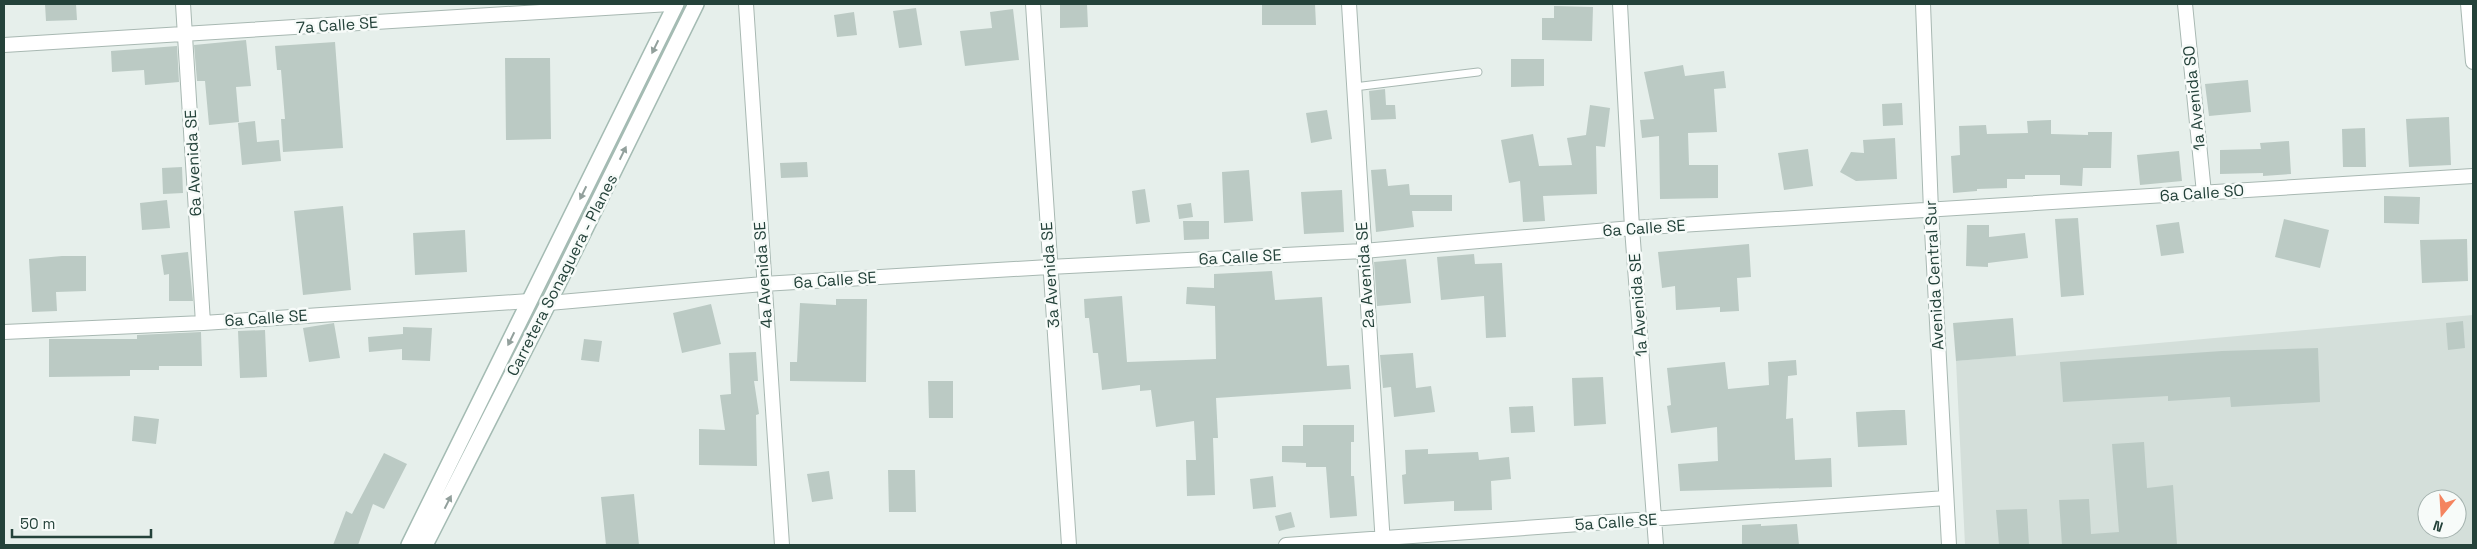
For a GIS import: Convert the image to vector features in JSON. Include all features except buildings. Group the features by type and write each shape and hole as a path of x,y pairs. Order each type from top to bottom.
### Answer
{"main road":[{"name":"Carretera Sonaguera - Planes","path":"409,545 676,4"},
{"name":"Carretera Sonaguera - Planes","path":"426,545 549,303 696,4"}],"street":[{"name":"6a Avenida SE","path":"183,4 203,322"},
{"name":"7a Calle SE","path":"4,45 670,4"},
{"name":"4a Avenida SE","path":"746,4 763,284 782,545"},
{"name":"3a Avenida SE","path":"1033,4 1069,545"},
{"name":"2a Avenida SE","path":"1349,4 1363,251 1383,542"},
{"name":"1a Avenida SE","path":"1620,4 1632,228 1656,545"},
{"name":"Avenida Central Sur","path":"1923,4 1931,211 1949,545"},
{"name":"1a Avenida SO","path":"2185,4 2204,193"},
{"path":"2468,4 2473,62"},
{"name":"6a Calle SO","path":"1931,211 2473,176"},
{"name":"6a Calle SE","path":"549,303 763,284 1363,251 1632,228 1931,211"},
{"name":"6a Calle SE","path":"4,332 529,302"},
{"name":"5a Calle SE","path":"1286,545 1383,542 1654,519 1946,498"}],"lane":[{"path":"1354,87 1478,72"}],"shaded area":[{"path":"2473,315 2473,545 1965,545 1956,361"}]}
